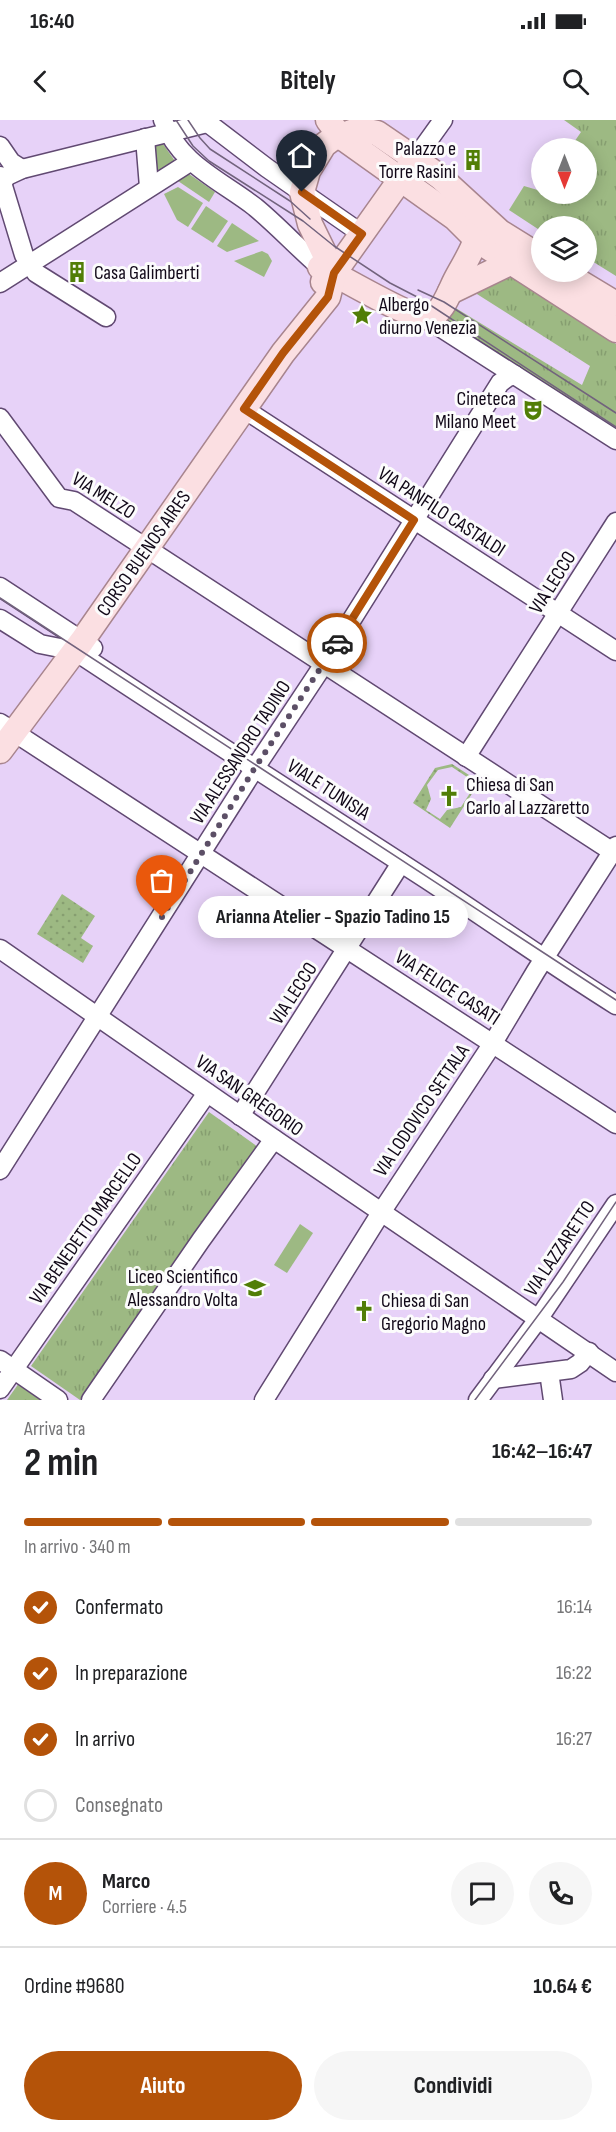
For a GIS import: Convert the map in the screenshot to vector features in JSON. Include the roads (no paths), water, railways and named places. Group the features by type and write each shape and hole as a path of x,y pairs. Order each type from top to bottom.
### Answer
{"main road":[{"path":"316,120 316,155"},
{"path":"334,128 363,130 370,127 440,177 500,232 531,251"},
{"path":"334,128 316,155 308,171 302,192 306,213 315,234 324,275 424,317 436,313 450,292 476,239 480,215"},
{"path":"334,128 455,218 476,239 616,330"},
{"name":"CORSO BUENOS AIRES","path":"0,751 7,727 78,646 283,353 328,297 324,275 362,234 415,159"},
{"path":"450,292 512,262"},
{"path":"580,282 616,304"}],"street":[{"path":"415,159 442,120"},
{"path":"106,318 36,273 29,264 24,255 1,179 22,169 145,138 165,127 206,121 362,234"},
{"path":"165,127 190,162 256,208 324,275"},
{"path":"145,138 147,188"},
{"path":"0,146 11,162 22,169"},
{"path":"0,283 190,162"},
{"path":"424,317 616,440"},
{"name":"VIA ALESSANDRO TADINO","path":"0,1170 255,767 324,664 477,418 500,383 515,375"},
{"name":"VIA PANFILO CASTALDI","path":"244,409 616,651"},
{"name":"VIA MELZO","path":"0,418 59,498 74,501 485,769 615,850"},
{"name":"VIA LECCO","path":"460,752 558,614 616,522"},
{"name":"VIALE TUNISIA","path":"0,587 170,713 545,957"},
{"path":"0,620 40,645 78,646"},
{"name":"VIA FELICE CASATI","path":"7,727 616,1124"},
{"name":"VIA LODOVICO SETTALA","path":"264,1400 381,1211 493,1043 545,957 615,850"},
{"name":"VIA LECCO","path":"240,1116 401,863"},
{"name":"VIA SAN GREGORIO","path":"0,950 274,1140 589,1353 613,1366"},
{"path":"545,957 567,975 616,1005"},
{"path":"567,975 587,998 616,1018"},
{"name":"VIA BENEDETTO MARCELLO","path":"0,1389 7,1365 207,1093"},
{"path":"91,1400 201,1240 274,1140"},
{"name":"VIA LAZZARETTO","path":"478,1400 539,1318 616,1204"},
{"path":"493,1379 575,1367 589,1353"},
{"path":"7,1365 58,1400"},
{"path":"549,1372 553,1400"}],"tram line":[{"path":"176,120 193,146 209,161 303,221 334,246 390,283 421,299 616,427"},
{"path":"188,120 210,149 290,201 310,219"},
{"path":"418,290 444,302 616,413"},
{"path":"0,598 616,1000"},
{"path":"475,1400 563,1282 616,1202"}],"place":[{"name":"Palazzo e Torre Rasini","path":"473,160"},
{"name":"Casa Galimberti","path":"77,272"},
{"name":"Albergo diurno Venezia","path":"362,315"},
{"name":"Cineteca Milano Meet","path":"533,410"},
{"name":"Chiesa di San Carlo al Lazzaretto","path":"449,796"},
{"name":"Arianna Atelier - Spazio Tadino 15","path":"162,917"},
{"name":"Liceo Scientifico Alessandro Volta","path":"255,1288"},
{"name":"Chiesa di San Gregorio Magno","path":"364,1311"}]}
